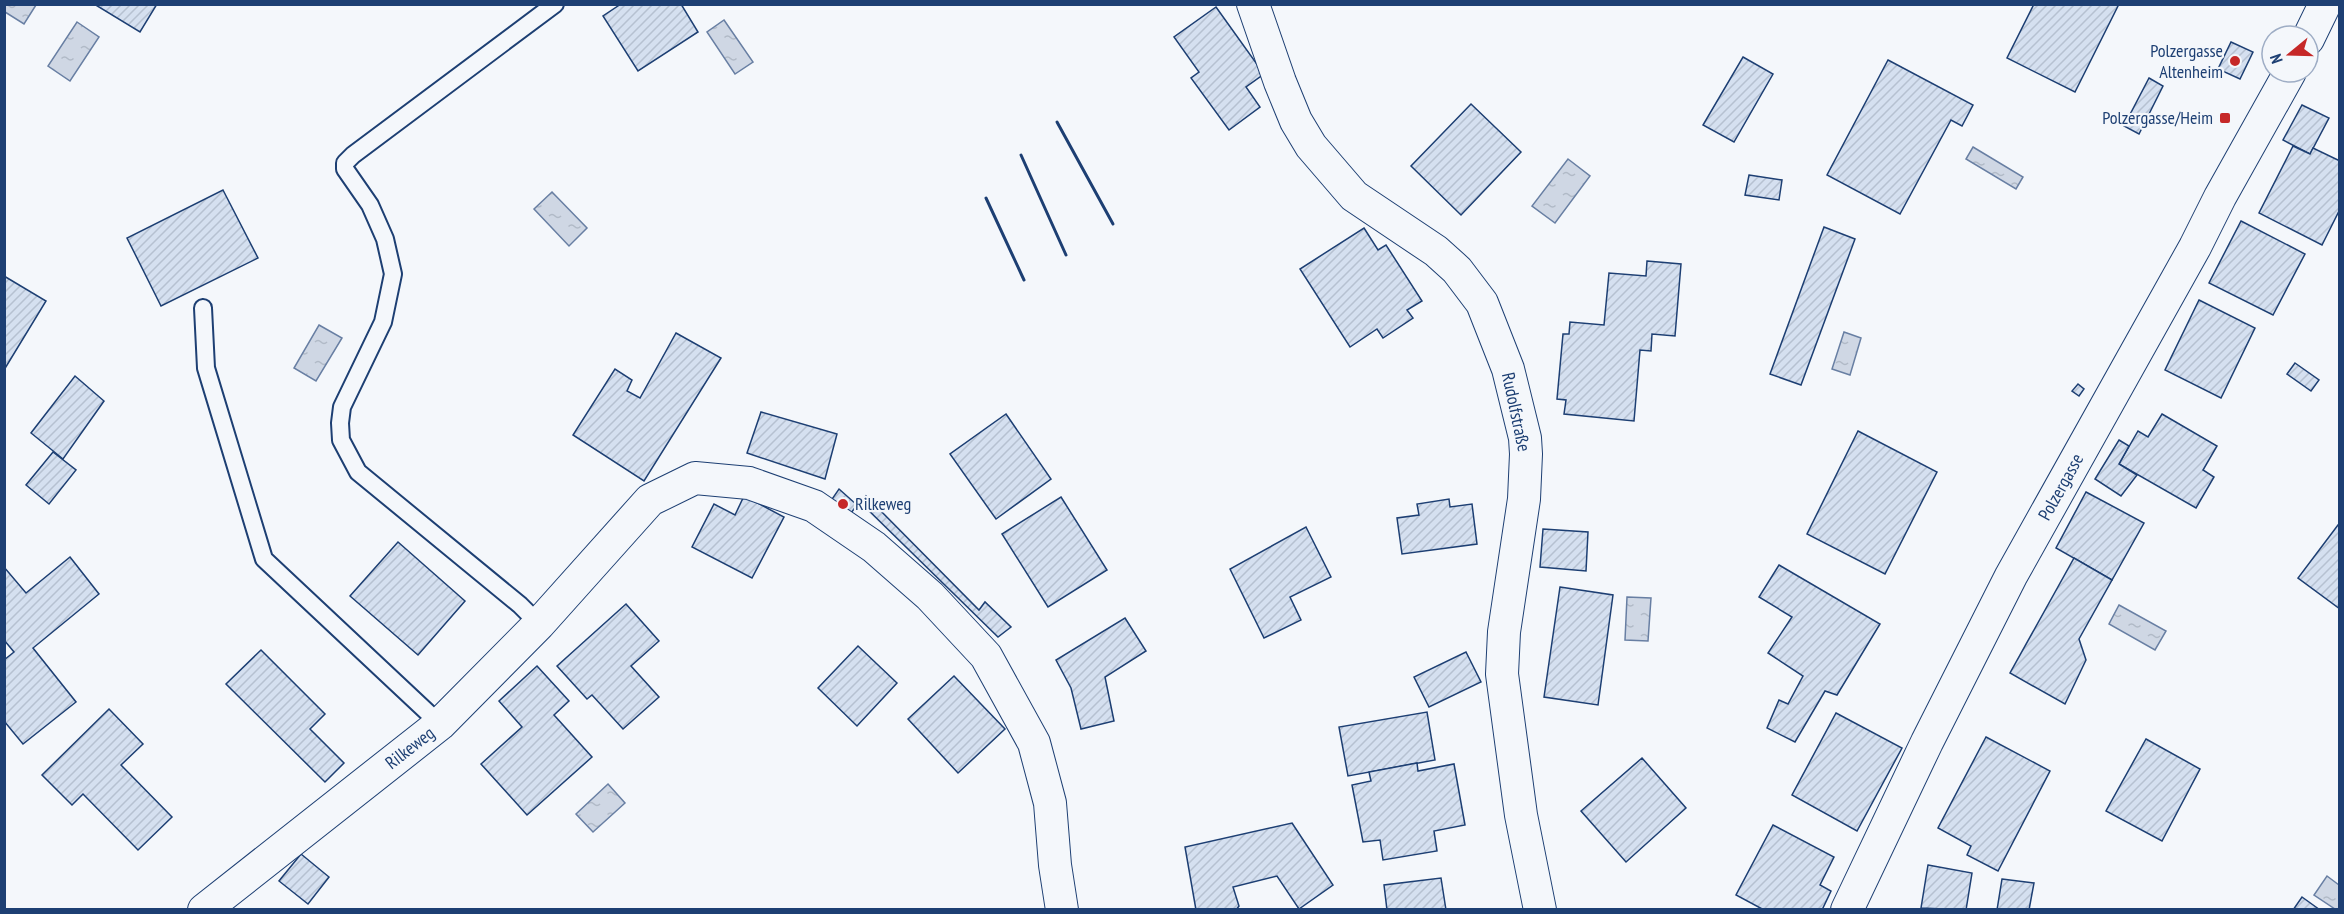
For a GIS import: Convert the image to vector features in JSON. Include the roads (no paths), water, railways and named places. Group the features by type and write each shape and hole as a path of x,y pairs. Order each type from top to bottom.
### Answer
{"street":[{"name":"Rudolfstraße","path":"1253,4 1296,122 1311,146 1354,196 1436,251 1457,270 1482,303 1508,369 1525,438 1526,454 1524,500 1504,632 1502,674 1521,815 1540,909"},
{"path":"2315,24 2325,4"},
{"name":"Polzergasse","path":"1847,909 2011,576 2195,248 2220,197 2283,84"},
{"name":"Rilkeweg","path":"204,909 440,724 539,624 650,500 695,478 749,483 814,506 874,547 930,596 986,656 1034,743 1050,802 1055,865 1062,909"}],"lane":[{"path":"539,624 520,605 358,472 341,440 342,407 383,322 393,274 385,239 370,205 345,169 345,163 555,4"},
{"path":"203,308 207,368 264,559 440,724"}],"water":[{"path":"5,4 36,5 24,24 5,12"},
{"path":"724,20 753,62 735,74 707,32"},
{"path":"77,22 99,37 70,81 48,66"},
{"path":"1973,147 2023,177 2016,189 1966,159"},
{"path":"1568,159 1590,176 1555,223 1532,206"},
{"path":"552,192 587,228 569,246 534,209"},
{"path":"319,325 342,338 316,381 294,368"},
{"path":"1844,332 1861,338 1850,375 1832,369"},
{"path":"1627,597 1651,598 1648,641 1625,640"},
{"path":"2119,605 2166,631 2155,650 2109,624"},
{"path":"608,784 625,803 593,832 576,814"},
{"path":"2327,876 2339,885 2339,909 2335,909 2314,895"}],"place":[{"name":"Polzergasse Altenheim","path":"2235,61"},
{"name":"Polzergasse/Heim","path":"2225,118"},
{"name":"Rilkeweg","path":"843,504"}]}
